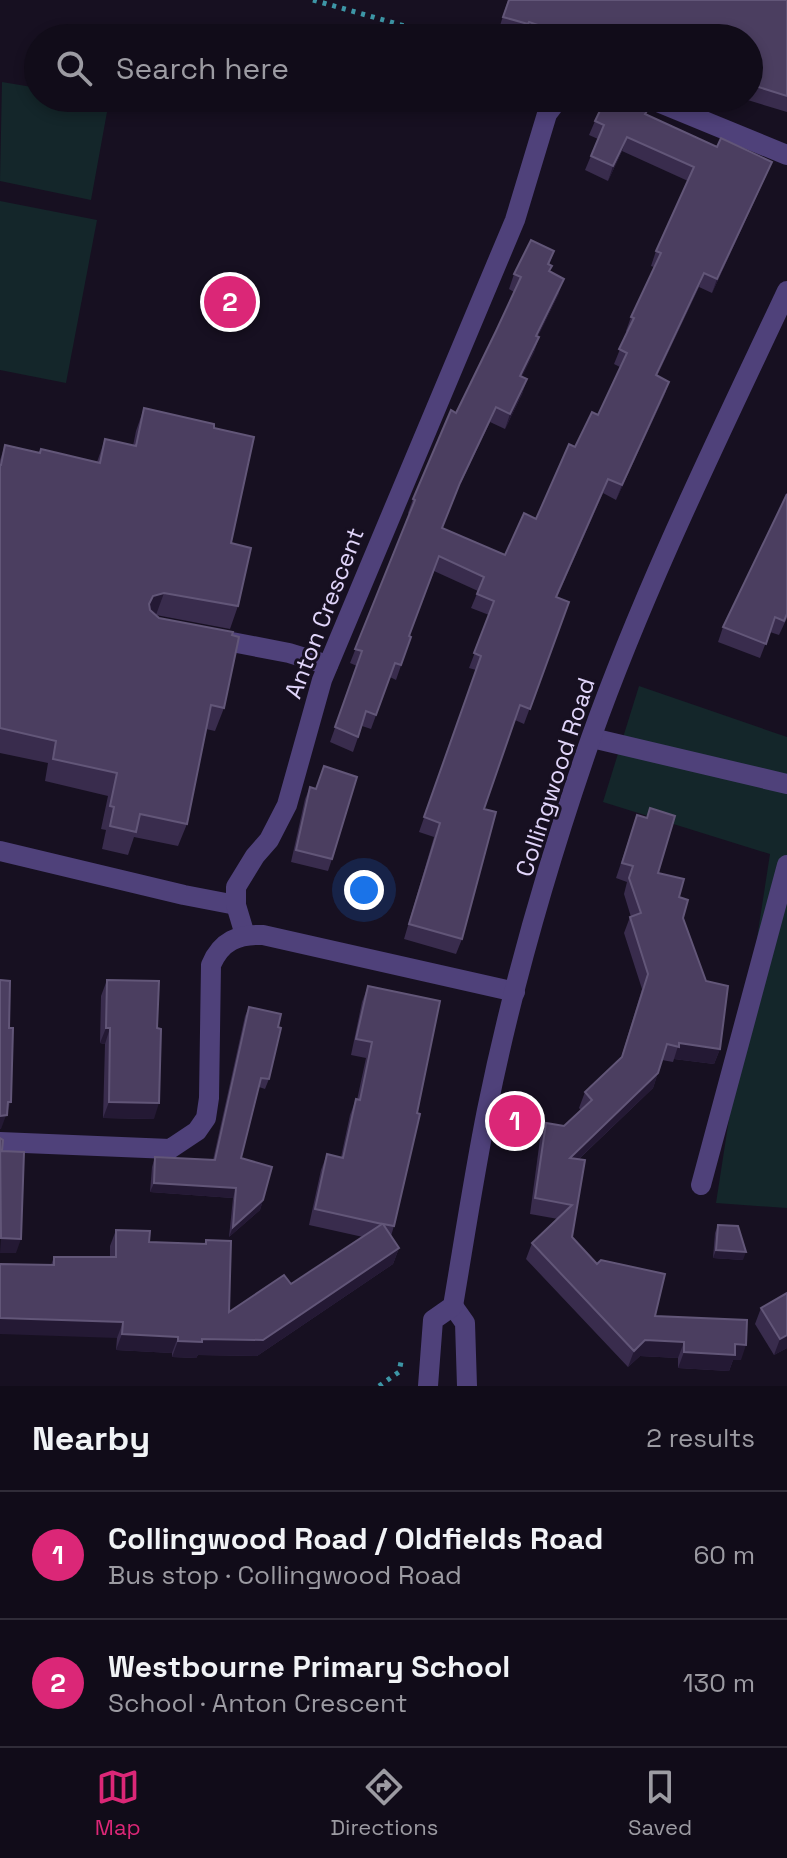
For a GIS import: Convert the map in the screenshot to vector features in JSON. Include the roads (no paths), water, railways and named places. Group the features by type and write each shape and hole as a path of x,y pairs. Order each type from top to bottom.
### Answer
{"street":[{"name":"Anton Crescent","path":"236,905 236,887 269,840 287,805 328,665 515,220 548,112"},
{"path":"682,112 787,155"},
{"name":"Collingwood Road","path":"467,1386 465,1323 453,1306 487,1110 515,992 592,738 646,598 725,421 782,312 787,291"},
{"path":"184,633 289,653 328,665"},
{"path":"592,738 787,784"},
{"path":"0,851 236,905 245,935"},
{"path":"701,1185 787,865"},
{"path":"0,1142 170,1149 197,1131 206,1118 209,1098 211,965 217,950 230,940 245,935 263,935 515,992"},
{"name":"Collingwood Road","path":"428,1386 433,1320 453,1306"}],"place":[{"name":"Westbourne Primary School","path":"230,302"},
{"name":"Collingwood Road / Oldfields Road","path":"515,1121"}]}
